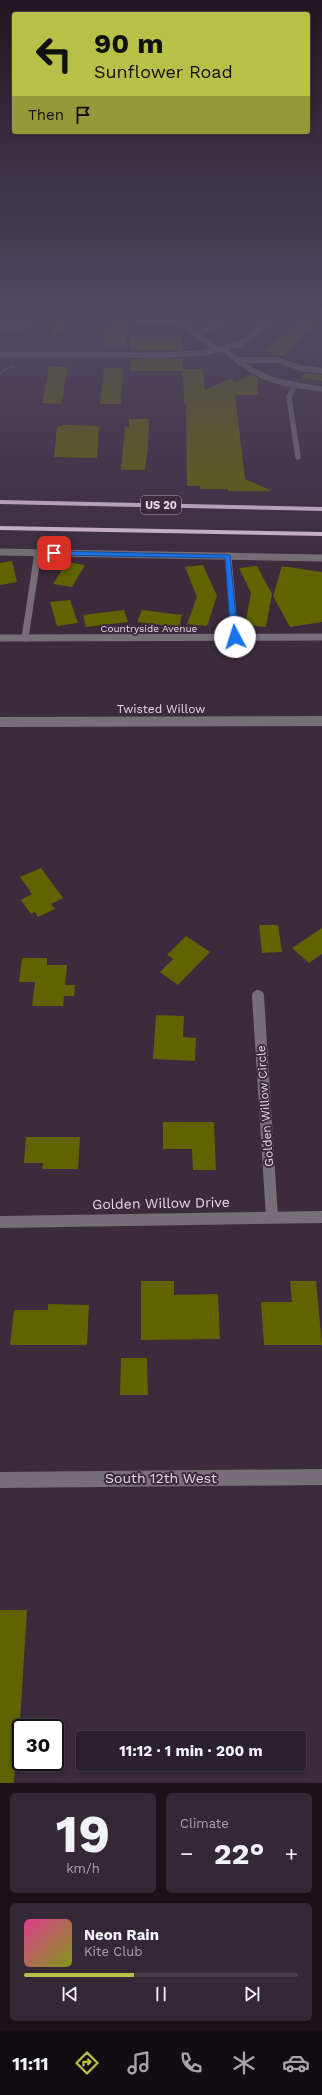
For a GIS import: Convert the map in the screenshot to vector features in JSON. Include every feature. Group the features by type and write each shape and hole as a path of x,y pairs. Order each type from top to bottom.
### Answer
{"highway":[{"name":"US 20","path":"0,502 322,509"},
{"name":"US 20","path":"0,528 322,534"}],"street":[{"path":"290,402 298,457"},
{"path":"0,552 322,558"},
{"path":"24,638 38,552"},
{"path":"228,556 235,637"},
{"name":"Countryside Avenue","path":"0,638 322,637"},
{"name":"Twisted Willow","path":"0,722 322,721"},
{"name":"Golden Willow Circle","path":"258,996 272,1217"},
{"name":"Golden Willow Drive","path":"0,1222 322,1217"},
{"name":"South 12th West","path":"0,1480 322,1477"}],"building":[{"path":"42,402 61,402 61,404"},
{"path":"100,402 121,402 121,404 100,404"},
{"path":"184,402 236,402 245,479 272,491 228,491 228,489 200,489 200,486 187,486 186,404 184,404"},
{"path":"129,419 149,419 145,470 121,470 125,427 129,427"},
{"path":"63,425 99,426 97,458 54,457 57,427"},
{"path":"12,561 17,582 0,585 0,563"},
{"path":"67,562 85,565 72,587 53,584"},
{"path":"203,565 217,596 207,626 187,624 197,597 185,567"},
{"path":"257,566 272,594 266,627 245,625 251,593 239,568"},
{"path":"282,566 322,572 322,622 290,627 273,596"},
{"path":"70,600 78,623 57,626 50,602"},
{"path":"124,610 128,622 86,627 83,615"},
{"path":"142,610 182,615 179,627 137,622"},
{"path":"41,868 63,898 51,904 55,909 38,917 35,912 31,914 21,900 32,894 20,877"},
{"path":"259,925 278,925 282,952 262,953"},
{"path":"322,928 322,954 309,963 292,948"},
{"path":"186,936 210,952 178,985 160,972 173,959 167,955"},
{"path":"22,958 47,958 47,965 67,965 65,985 75,985 74,996 64,996 63,1006 32,1006 35,982 19,982"},
{"path":"156,1015 184,1016 183,1037 196,1038 195,1061 153,1059"},
{"path":"163,1122 214,1122 216,1170 193,1170 192,1149 163,1149"},
{"path":"26,1137 80,1137 78,1169 42,1169 43,1163 24,1163"},
{"path":"141,1281 174,1281 174,1295 218,1294 220,1339 141,1340"},
{"path":"290,1281 316,1281 322,1345 264,1345 261,1302 292,1302"},
{"path":"48,1304 89,1305 87,1345 10,1345 14,1310 48,1310"},
{"path":"121,1358 147,1358 148,1395 120,1395"},
{"path":"0,1610 27,1610 20,1719 12,1719 12,1771 15,1771 14,1783 0,1783"}],"route":[{"path":"54,553 228,556 235,637"}]}
